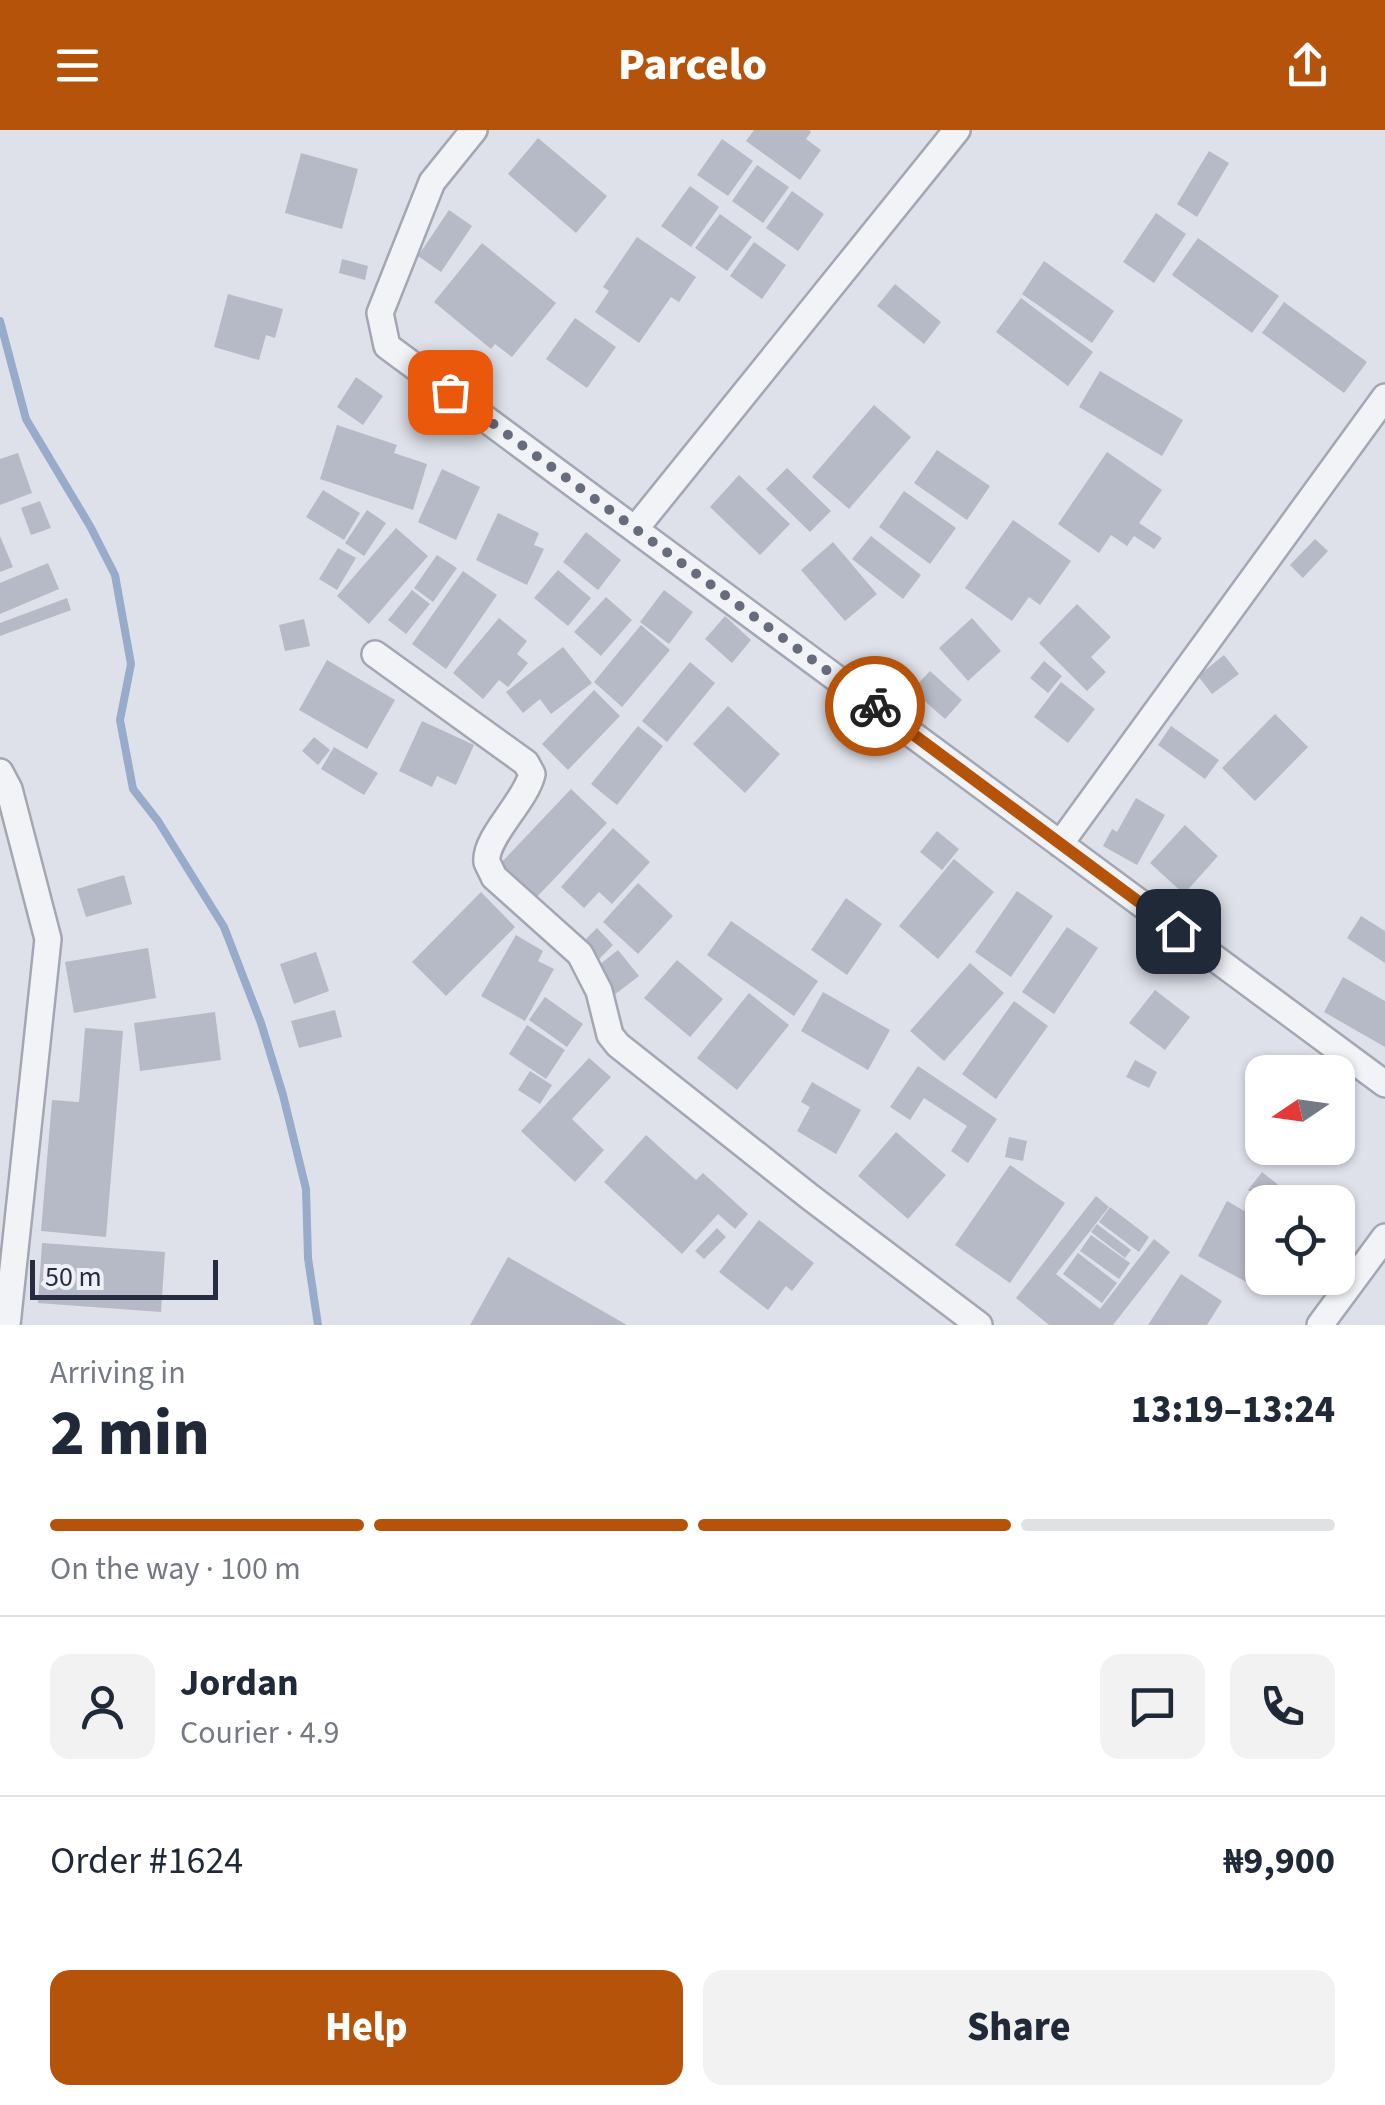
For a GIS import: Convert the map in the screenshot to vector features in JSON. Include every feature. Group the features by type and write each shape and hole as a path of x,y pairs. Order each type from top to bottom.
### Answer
{"street":[{"path":"474,130 432,182 380,313 387,346 1385,1084"},
{"path":"636,528 957,130"},
{"path":"1060,844 1385,397"},
{"path":"375,654 526,762 532,774 530,786 490,848 487,864 494,877 580,954 600,990 610,1035 618,1045 979,1325"},
{"path":"0,772 9,789 48,939 7,1325"},
{"path":"1320,1325 1385,1237"}],"building":[{"path":"754,130 809,130 806,139 821,150 800,180 746,141"},
{"path":"538,138 607,196 576,233 508,174"},
{"path":"722,139 753,161 728,196 697,175"},
{"path":"1209,151 1229,163 1197,217 1177,204"},
{"path":"301,153 358,169 342,229 285,213"},
{"path":"757,165 789,187 763,223 732,201"},
{"path":"690,186 719,207 691,247 661,226"},
{"path":"792,191 824,214 798,251 766,228"},
{"path":"449,210 472,226 441,272 418,256"},
{"path":"1156,213 1186,234 1154,283 1123,262"},
{"path":"720,214 752,237 727,271 695,248"},
{"path":"637,237 696,277 679,302 671,297 639,343 595,312 609,291 603,287"},
{"path":"1198,238 1279,296 1252,333 1172,275"},
{"path":"754,242 786,265 762,299 730,276"},
{"path":"482,243 556,303 512,357 495,344 491,349 434,302"},
{"path":"342,259 368,266 365,280 339,273"},
{"path":"1044,261 1114,311 1092,343 1022,294"},
{"path":"895,284 941,322 924,344 877,306"},
{"path":"228,294 283,309 275,338 266,335 259,360 214,347"},
{"path":"1021,298 1093,352 1068,386 996,332"},
{"path":"1284,302 1367,362 1344,393 1262,333"},
{"path":"575,318 616,347 587,388 546,359"},
{"path":"1100,371 1183,420 1162,456 1079,407"},
{"path":"356,377 383,396 363,425 337,407"},
{"path":"874,405 911,437 849,509 812,477"},
{"path":"337,425 397,445 394,453 427,464 413,510 320,479"},
{"path":"937,450 990,486 967,520 914,483"},
{"path":"1107,452 1162,490 1139,523 1162,538 1154,549 1134,536 1127,546 1111,535 1099,553 1058,524"},
{"path":"18,453 32,493 0,505 0,459"},
{"path":"787,468 831,511 810,532 766,489"},
{"path":"442,469 480,487 456,540 418,522"},
{"path":"739,475 790,524 760,555 710,507"},
{"path":"323,490 360,513 344,540 306,517"},
{"path":"904,491 956,528 930,564 879,527"},
{"path":"40,501 51,528 31,535 21,508"},
{"path":"367,510 386,523 364,556 345,543"},
{"path":"498,513 539,533 534,545 544,549 527,585 476,560"},
{"path":"1013,520 1071,561 1040,605 1029,597 1012,621 965,588"},
{"path":"396,528 428,556 369,624 337,596"},
{"path":"586,532 621,560 598,590 563,562"},
{"path":"0,536 13,567 0,572"},
{"path":"871,536 921,575 903,599 852,559"},
{"path":"1315,539 1328,551 1303,578 1290,565"},
{"path":"833,542 877,594 845,621 801,570"},
{"path":"338,548 356,558 337,590 319,579"},
{"path":"437,555 457,568 433,602 414,588"},
{"path":"48,563 59,589 0,614 0,583"},
{"path":"558,570 591,598 568,626 534,598"},
{"path":"463,571 497,595 446,669 412,644"},
{"path":"412,590 430,604 406,634 388,620"},
{"path":"664,590 693,612 669,644 640,622"},
{"path":"606,597 632,620 601,656 574,632"},
{"path":"67,598 71,610 0,636 0,623"},
{"path":"1077,604 1111,637 1091,657 1106,672 1087,691 1039,643"},
{"path":"725,616 751,640 732,663 705,639"},
{"path":"499,618 527,641 517,654 528,663 508,687 499,680 483,699 453,673"},
{"path":"972,618 1001,651 968,681 939,648"},
{"path":"304,619 310,646 285,651 279,625"},
{"path":"641,625 670,650 622,707 594,682"},
{"path":"563,647 592,683 551,714 540,699 523,713 506,692"},
{"path":"1224,655 1239,674 1212,694 1198,676"},
{"path":"327,660 395,700 367,749 299,710"},
{"path":"1044,661 1062,676 1048,693 1030,678"},
{"path":"690,662 715,683 667,742 642,721"},
{"path":"930,671 962,700 945,719 912,690"},
{"path":"1061,682 1095,709 1068,743 1034,717"},
{"path":"594,690 620,716 568,770 542,744"},
{"path":"728,706 780,754 745,793 693,744"},
{"path":"1275,714 1308,747 1255,801 1222,768"},
{"path":"422,721 474,745 456,785 437,776 432,787 399,771"},
{"path":"638,726 663,746 617,805 591,784"},
{"path":"1171,726 1219,760 1205,779 1158,745"},
{"path":"314,737 330,750 318,765 302,751"},
{"path":"334,747 378,773 364,795 321,769"},
{"path":"571,789 607,823 536,898 500,864"},
{"path":"1136,798 1165,815 1137,865 1103,846 1112,829 1117,832"},
{"path":"1185,825 1218,856 1184,894 1150,863"},
{"path":"613,828 650,862 612,904 599,892 584,908 561,887"},
{"path":"937,831 959,849 942,870 920,852"},
{"path":"954,859 994,892 938,959 899,926"},
{"path":"124,875 132,904 86,917 77,889"},
{"path":"638,883 673,916 638,954 603,922"},
{"path":"1017,891 1053,916 1011,977 975,952"},
{"path":"481,892 515,927 446,996 412,962"},
{"path":"846,898 882,924 847,975 811,950"},
{"path":"1361,916 1385,931 1385,963 1347,938"},
{"path":"731,921 818,981 794,1016 707,955"},
{"path":"1067,927 1098,948 1054,1014 1022,992"},
{"path":"597,928 613,945 595,963 579,946"},
{"path":"516,935 543,951 538,961 554,969 525,1021 481,996"},
{"path":"148,948 156,998 74,1013 65,962"},
{"path":"618,950 639,976 614,995 594,969"},
{"path":"316,952 329,991 294,1004 280,964"},
{"path":"677,960 723,999 690,1037 644,998"},
{"path":"970,963 1004,993 944,1061 910,1031"},
{"path":"1343,977 1385,1001 1385,1047 1324,1012"},
{"path":"1155,990 1190,1017 1165,1050 1129,1023"},
{"path":"823,992 890,1030 868,1070 801,1031"},
{"path":"749,993 789,1025 737,1090 697,1058"},
{"path":"545,997 583,1024 567,1047 529,1020"},
{"path":"1014,1001 1048,1026 996,1099 962,1074"},
{"path":"335,1010 342,1037 299,1048 291,1021"},
{"path":"215,1012 221,1060 140,1071 134,1023"},
{"path":"527,1025 565,1050 546,1079 509,1054"},
{"path":"85,1028 123,1031 106,1237 41,1231 52,1100 79,1102"},
{"path":"589,1058 611,1077 572,1119 604,1150 575,1182 521,1131"},
{"path":"1135,1060 1157,1072 1149,1088 1126,1077"},
{"path":"918,1066 997,1119 968,1163 951,1151 967,1126 924,1098 910,1120 890,1107"},
{"path":"530,1071 552,1085 540,1104 518,1090"},
{"path":"812,1082 861,1110 836,1154 797,1131 810,1107 801,1102"},
{"path":"896,1132 946,1175 908,1219 858,1176"},
{"path":"646,1135 696,1180 703,1173 748,1214 735,1229 718,1214 682,1254 604,1182"},
{"path":"1009,1137 1027,1141 1023,1161 1005,1157"},
{"path":"1010,1165 1065,1203 1010,1283 955,1245"},
{"path":"1262,1172 1278,1185 1252,1185"},
{"path":"1096,1196 1109,1207 1056,1274 1100,1309 1154,1239 1170,1252 1113,1325 1049,1325 1016,1298"},
{"path":"1227,1201 1245,1211 1245,1281 1198,1256"},
{"path":"1110,1207 1149,1237 1139,1252 1099,1222"},
{"path":"759,1220 814,1263 792,1291 786,1286 768,1310 719,1272"},
{"path":"1097,1224 1131,1250 1125,1258 1091,1232"},
{"path":"717,1228 726,1237 704,1259 695,1251"},
{"path":"1091,1235 1130,1263 1119,1279 1080,1251"},
{"path":"42,1243 165,1252 161,1312 38,1303"},
{"path":"1078,1253 1117,1283 1102,1303 1063,1274"},
{"path":"508,1257 627,1325 470,1325"},
{"path":"1181,1274 1222,1301 1207,1325 1148,1325"}],"waterway":[{"path":"0,321 26,419 115,575 131,664 120,720 133,789 158,821 224,927 261,1023 306,1189 308,1258 318,1325"}],"way so far":[{"path":"450,392 875,706"}],"route":[{"path":"875,706 1178,931"}]}
